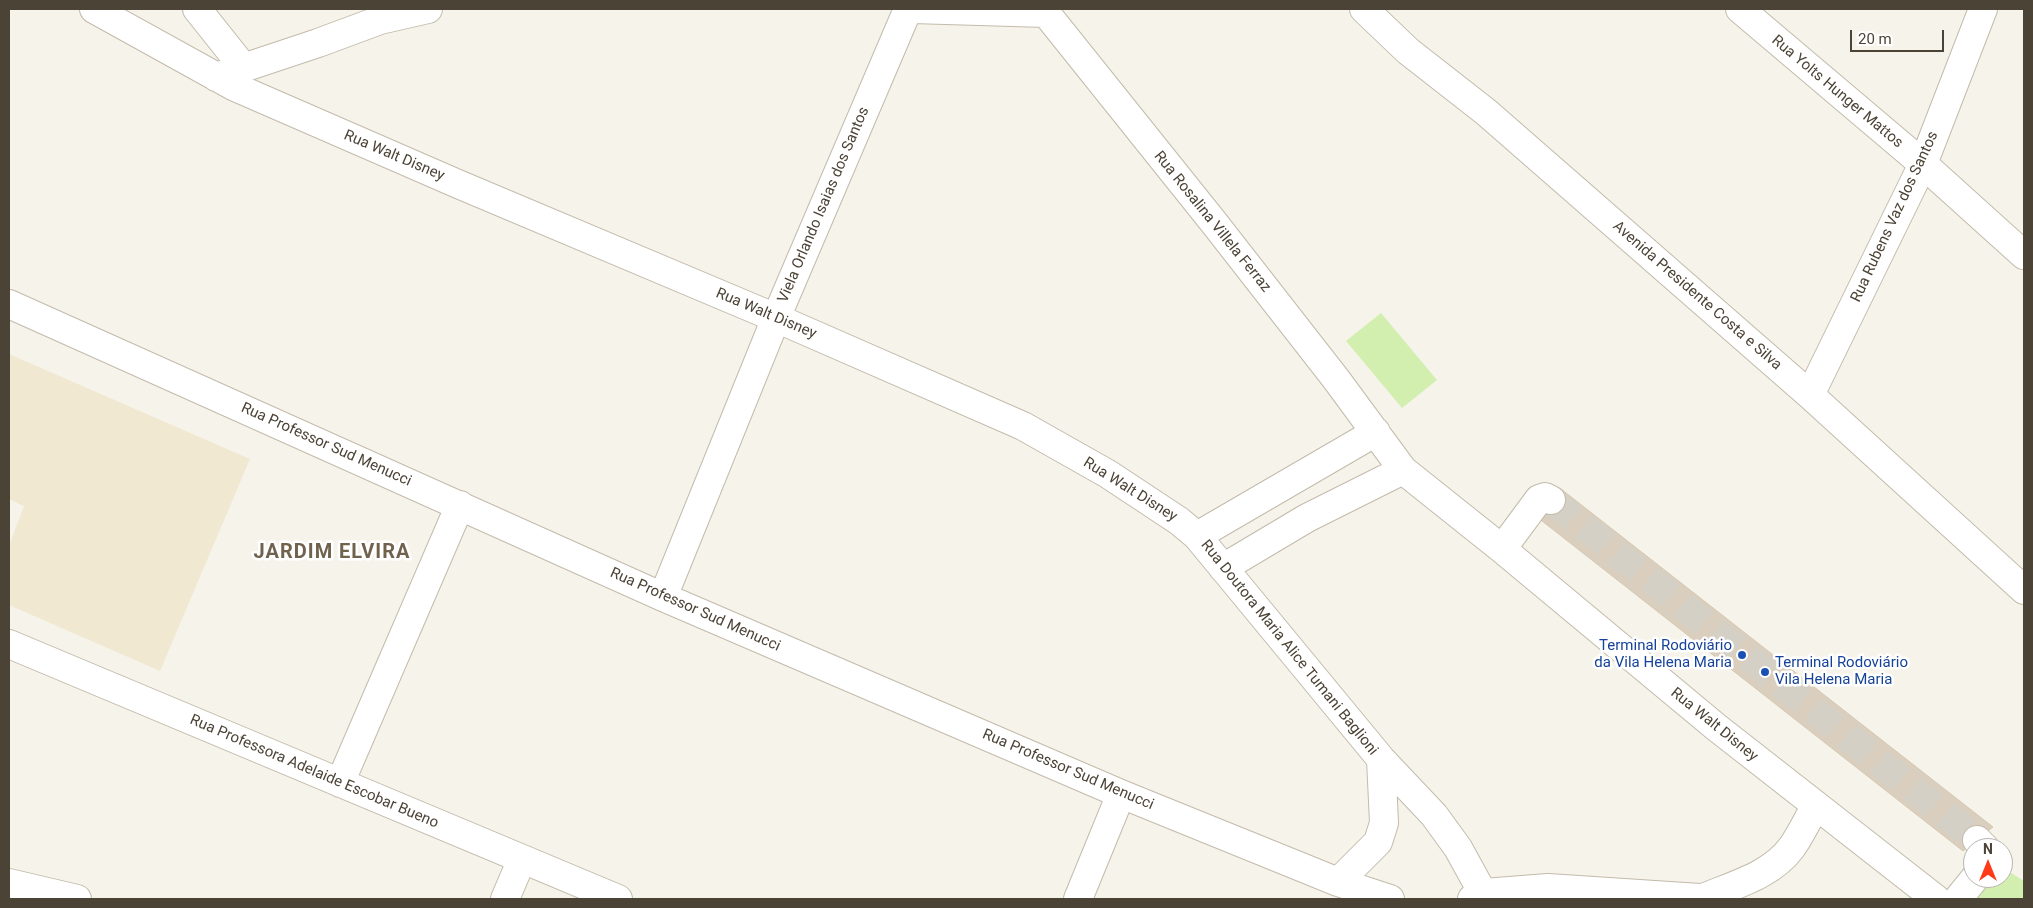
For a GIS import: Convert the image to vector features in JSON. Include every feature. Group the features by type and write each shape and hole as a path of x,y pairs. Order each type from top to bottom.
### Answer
{"street":[{"path":"197,9 244,68"},
{"path":"216,78 380,20 428,9"},
{"name":"Viela Orlando Isaias dos Santos","path":"663,597 776,318 908,9"},
{"name":"Rua Rosalina Villela Ferraz","path":"912,9 1045,11 1215,224 1376,432"},
{"name":"Avenida Presidente Costa e Silva","path":"1364,9 1408,50 1486,112 1810,395 2024,590"},
{"name":"Rua Yolts Hunger Mattos","path":"1740,9 1923,164 2024,255"},
{"name":"Rua Rubens Vaz dos Santos","path":"1810,395 1923,164 1983,9"},
{"name":"Rua Walt Disney","path":"106,12 216,78 458,184 776,318 1023,426 1108,474 1179,521 1197,536"},
{"name":"Rua Professor Sud Menucci","path":"9,304 663,597 1120,794 1338,882 1390,899"},
{"path":"1197,536 1376,432"},
{"name":"Rua Walt Disney","path":"1376,432 1403,470 1502,549 1551,592 1716,727 1936,899"},
{"path":"1223,568 1307,518 1403,470"},
{"path":"1502,549 1539,500 1545,497 1551,500"},
{"path":"340,783 460,505"},
{"name":"Rua Doutora Maria Alice Tumani Baglioni","path":"1197,536 1381,759 1434,815 1458,848 1481,897"},
{"name":"Rua Professora Adelaide Escobar Bueno","path":"9,644 618,899"},
{"name":"Rua Doutora Maria Alice Tumani Baglioni","path":"1338,882 1378,842 1384,823 1381,759"},
{"path":"1078,899 1120,794"},
{"path":"1481,897 1548,888 1709,899 1776,864 1792,847 1815,806"},
{"path":"505,899 522,859"},
{"path":"9,883 77,899"},
{"path":"1958,899 1967,888"}],"shaded area":[{"path":"9,354 250,459 160,671 9,605 9,546 24,506 9,499"}],"green space":[{"path":"1381,313 1437,380 1402,408 1346,341"},
{"path":"2013,874 2024,881 2024,899 1976,899 1977,888 2013,888"}],"building":[{"name":"Terminal Rodoviário Vila Helena Maria","path":"1561,489 1993,827 1979,838 1963,838 1963,851 1537,517"}],"tunnel":[{"path":"1551,500 1974,838"}],"place":[{"name":"Terminal Rodoviário da Vila Helena Maria","path":"1742,655"},
{"name":"Terminal Rodoviário Vila Helena Maria","path":"1765,672"}],"district":[{"name":"JARDIM ELVIRA","path":"332,553"}]}
